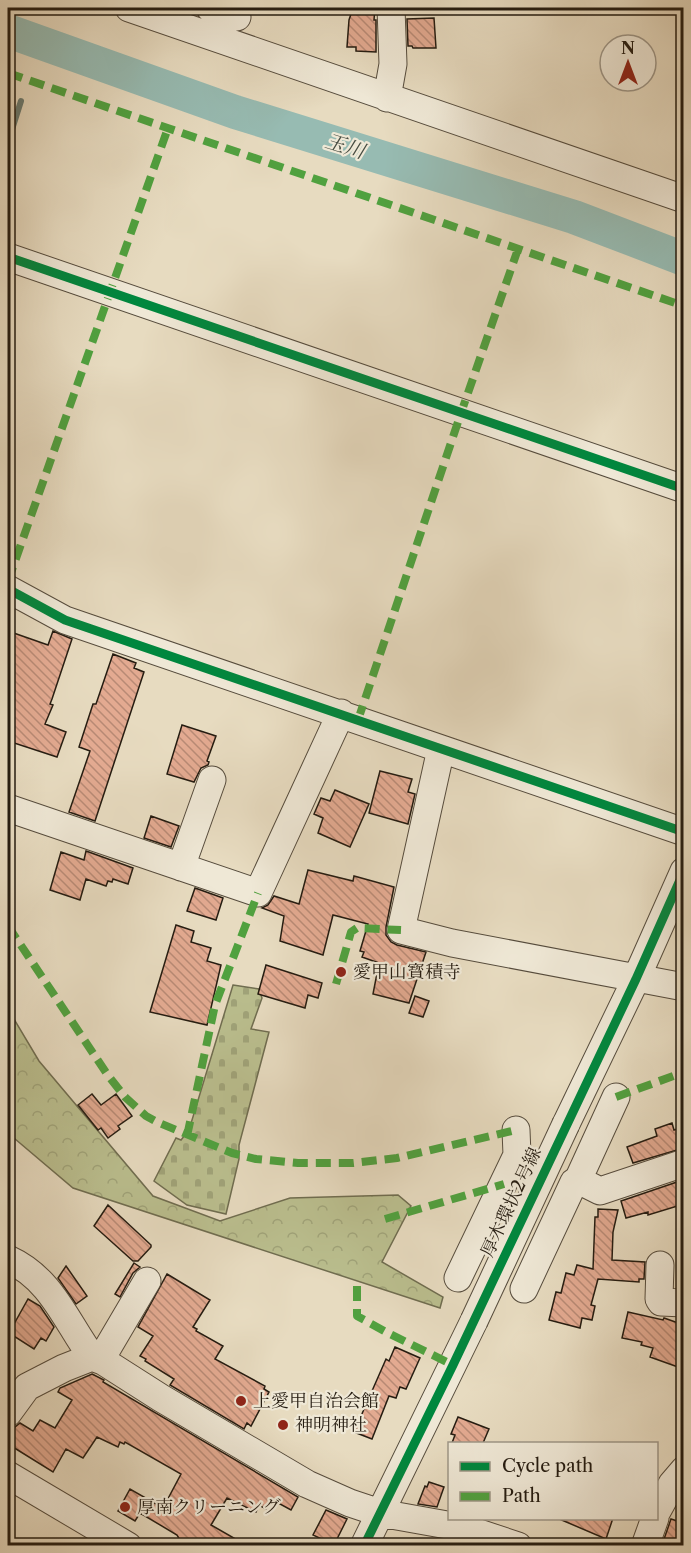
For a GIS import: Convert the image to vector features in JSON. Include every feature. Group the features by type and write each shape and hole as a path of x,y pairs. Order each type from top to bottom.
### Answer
{"street":[{"path":"129,8 684,199"},
{"path":"200,33 210,8 237,17"},
{"path":"387,98 393,64 391,8"},
{"path":"8,257 684,489"},
{"path":"8,589 65,620 684,832"},
{"path":"8,808 258,893 341,713"},
{"path":"441,749 401,930 452,943 684,987"},
{"path":"181,867 202,789"},
{"name":"厚木環状2号線","path":"364,1545 474,1321 636,979 684,871"},
{"path":"524,1289 616,1097"},
{"path":"458,1278 517,1155 516,1130"},
{"path":"578,1180 600,1191 684,1164"},
{"path":"490,1213 548,1238"},
{"path":"8,1259 35,1275 47,1287 97,1359 307,1484 380,1513 464,1528 509,1544"},
{"path":"660,1264 658,1299 661,1302 684,1303"},
{"path":"8,1413 27,1387 64,1368 97,1359 104,1354 147,1281"},
{"path":"658,1511 672,1484 684,1470"},
{"path":"8,1475 128,1545"},
{"path":"645,1545 654,1520"}],"green space":[{"path":"233,985 259,989 262,998 251,1029 269,1032 239,1145 239,1159 226,1214 187,1205 154,1181 176,1138 181,1140 189,1130"},
{"path":"8,1009 39,1061 153,1196 220,1221 290,1198 398,1195 411,1206 382,1262 443,1297 440,1308 73,1188 8,1133"}],"building":[{"path":"353,8 375,8 376,52 356,51 356,47 347,47 349,20"},
{"path":"434,18 436,48 408,46 407,19"},
{"path":"8,631 48,645 53,631 72,639 50,704 53,705 45,724 66,732 57,757 8,741"},
{"path":"113,654 136,663 134,668 144,672 95,821 69,812 90,751 79,747"},
{"path":"182,725 216,736 207,761 208,765 201,768 194,782 167,774"},
{"path":"380,771 412,779 408,792 415,794 408,824 369,813"},
{"path":"335,790 369,804 350,847 318,833 323,818 314,814 321,798 330,801"},
{"path":"151,816 179,826 171,847 144,838"},
{"path":"86,851 133,868 128,884 113,879 112,882 108,881 106,886 86,879 80,900 50,890 61,852 84,860"},
{"path":"308,870 353,881 354,876 394,887 386,935 391,942 397,945 426,952 409,1003 373,994 379,963 362,957 364,952 360,951 368,924 333,915 323,955 280,941 284,916 262,908 268,905 274,896 299,904"},
{"path":"195,888 223,898 216,920 187,911"},
{"path":"176,925 194,931 191,942 211,948 207,961 221,965 207,1025 150,1012"},
{"path":"266,965 322,983 318,998 308,995 305,1008 258,994"},
{"path":"415,996 429,1001 423,1017 409,1013"},
{"path":"92,1094 101,1105 116,1094 132,1116 118,1126 120,1129 108,1138 101,1128 98,1130 78,1105"},
{"path":"672,1123 674,1130 684,1127 684,1148 633,1163 627,1147 657,1136 655,1129"},
{"path":"677,1182 684,1204 648,1215 648,1212 626,1218 621,1201"},
{"path":"108,1205 151,1245 138,1261 133,1261 94,1226"},
{"path":"598,1209 618,1210 613,1232 612,1260 645,1262 644,1279 639,1279 639,1282 598,1279 591,1305 595,1306 592,1320 582,1318 580,1328 549,1320 556,1292 561,1293 566,1273 574,1275 577,1265 593,1269 595,1217 598,1217"},
{"path":"134,1263 140,1267 133,1273 120,1297 115,1294"},
{"path":"66,1266 87,1296 76,1304 58,1278"},
{"path":"167,1274 210,1300 193,1327 223,1346 215,1359 265,1386 264,1389 269,1392 251,1426 247,1423 244,1429 170,1385 174,1379 140,1356 153,1336 138,1327"},
{"path":"28,1299 40,1306 54,1327 46,1341 41,1338 34,1349 9,1333"},
{"path":"628,1312 663,1320 664,1318 684,1325 684,1351 678,1367 650,1357 653,1348 641,1345 642,1342 622,1338"},
{"path":"395,1347 420,1358 406,1389 400,1387 396,1398 389,1396 372,1439 354,1432 386,1359 389,1361"},
{"path":"92,1374 298,1497 291,1510 271,1499 266,1509 259,1505 256,1512 227,1498 211,1525 246,1545 183,1545 177,1535 140,1513 135,1521 118,1511 130,1489 163,1508 181,1474 125,1442 124,1444 120,1442 118,1447 97,1437 83,1458 66,1449 53,1472 8,1444 8,1429 20,1423 33,1431 40,1420 55,1428 72,1400 58,1392 60,1388"},
{"path":"458,1417 489,1429 483,1442 452,1442 455,1435 451,1434"},
{"path":"429,1482 444,1487 437,1507 418,1504"},
{"path":"326,1510 347,1519 334,1545 313,1535"},
{"path":"671,1519 684,1523 684,1545 662,1545"},
{"path":"562,1520 612,1520 606,1539"}],"waterway":[{"name":"玉川","path":"8,31 235,112 574,217 684,259"},
{"path":"8,142 21,101"}],"marked path":[{"path":"8,73 684,306"},
{"path":"8,581 168,128"},
{"path":"358,720 518,249"},
{"path":"187,1136 215,1005 258,893"},
{"path":"8,926 107,1074 125,1097 146,1116 157,1122 232,1153 256,1159 298,1163 353,1163 397,1158 516,1130"},
{"path":"336,984 351,932 357,928 401,930"},
{"path":"616,1097 684,1072"},
{"path":"385,1219 504,1184"},
{"path":"357,1286 357,1316 453,1365"}],"cycle path":[{"path":"8,257 684,489"},
{"path":"8,589 65,620 684,832"},
{"path":"364,1546 453,1365 636,979 684,871"}],"place":[{"name":"愛甲山寳積寺","path":"341,972"},
{"name":"上愛甲自治会館","path":"241,1401"},
{"name":"神明神社","path":"283,1425"},
{"name":"厚南クリーニング","path":"125,1507"}]}
